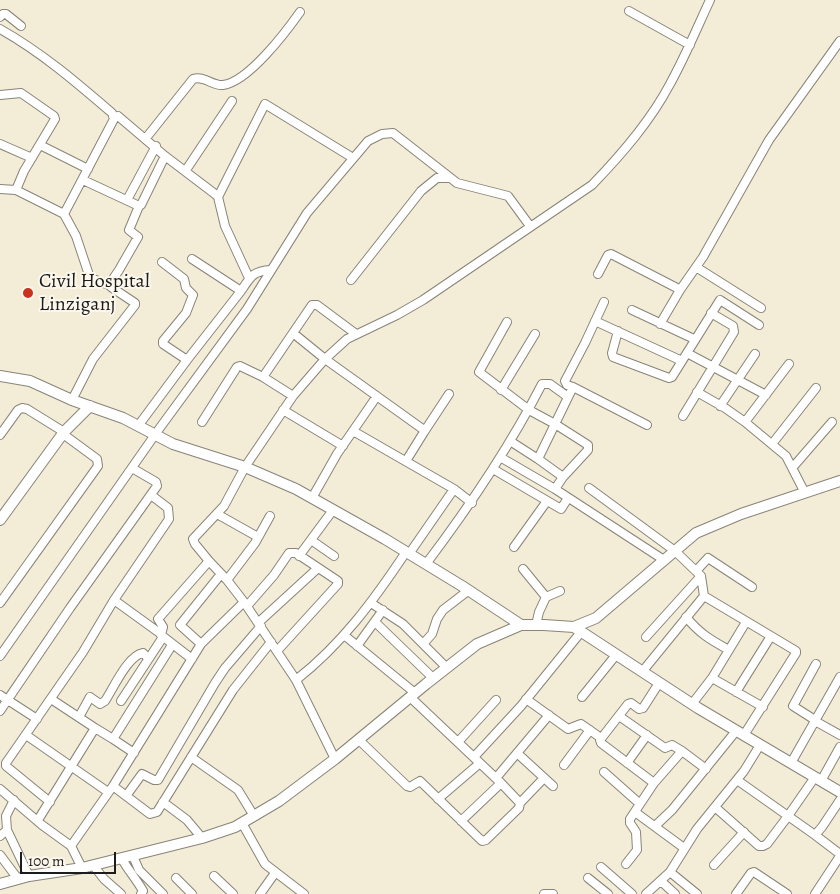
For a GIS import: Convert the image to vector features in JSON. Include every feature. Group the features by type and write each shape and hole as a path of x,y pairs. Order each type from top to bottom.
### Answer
{"street":[{"path":"335,759 296,680 246,604 195,544 194,539 217,514 233,491 245,467 293,396 335,348 356,334 397,315 423,300 592,185 615,161 648,120 670,85 710,0"},
{"path":"629,11 690,45"},
{"path":"146,138 193,79 203,78 223,85 240,77 265,56 300,12"},
{"path":"0,17 6,14 21,26"},
{"path":"0,29 29,45 67,74 112,113 114,119 111,127 64,214"},
{"path":"660,324 769,140 840,41"},
{"path":"0,96 21,93 53,114 55,119 24,170 16,190"},
{"path":"186,170 232,101"},
{"path":"218,197 265,104 353,158"},
{"path":"118,116 218,197 225,226 249,278"},
{"path":"0,656 155,434 247,309 307,213 368,141 382,134 392,133 457,183 508,196 530,226"},
{"path":"0,144 32,158"},
{"path":"40,145 88,170"},
{"path":"127,200 156,146"},
{"path":"109,284 138,237 129,230 139,206 166,156"},
{"path":"351,280 422,191 437,178 450,178"},
{"path":"83,180 139,206"},
{"path":"0,189 16,190 64,214 76,236 91,278 109,284 135,305 93,360 72,400"},
{"path":"598,274 608,255 611,254 680,290"},
{"path":"192,259 241,291"},
{"path":"162,262 184,279 186,288 193,295 192,302 186,313 163,341 163,344 186,360"},
{"path":"696,266 761,308"},
{"path":"138,426 249,278 256,272 271,270"},
{"path":"618,331 612,353 613,357 666,378 672,377 718,301 722,300 759,325"},
{"path":"604,302 586,343 565,381 567,385 647,425"},
{"path":"263,377 310,306 314,304 356,334"},
{"path":"632,310 694,339"},
{"path":"683,416 734,329 733,326 711,313"},
{"path":"596,321 682,361"},
{"path":"507,322 478,372 529,410 555,424 588,447 588,450 563,477 555,489"},
{"path":"293,333 424,430 424,432"},
{"path":"501,390 535,334"},
{"path":"687,353 766,395"},
{"path":"720,406 756,354"},
{"path":"745,422 789,364"},
{"path":"202,422 237,367 243,366 293,396"},
{"path":"0,376 30,381 72,400 123,418 173,444 245,467 296,489 408,553 469,590 521,625"},
{"path":"426,564 472,503 529,410 542,384 550,384 568,397"},
{"path":"538,459 573,388"},
{"path":"772,444 816,388"},
{"path":"697,392 745,422 786,456 805,493"},
{"path":"406,461 450,394"},
{"path":"312,498 343,446 377,396"},
{"path":"0,520 64,433 90,406"},
{"path":"0,435 18,410 22,408 27,409 64,433 97,459 98,466 0,604"},
{"path":"283,410 343,446"},
{"path":"793,467 832,422"},
{"path":"353,431 454,489 472,503"},
{"path":"510,441 563,477"},
{"path":"500,457 555,489 664,560"},
{"path":"0,712 70,608 157,486 157,483 132,468"},
{"path":"493,469 561,509 568,498"},
{"path":"438,798 477,760 526,700 577,630 596,618 696,533 741,514 840,481"},
{"path":"589,488 675,551 698,573 704,596 792,648 796,653 763,707 668,814 655,826"},
{"path":"296,680 318,663 371,603 454,489"},
{"path":"50,802 6,766 6,763 83,652 114,600 169,519 167,506 151,495"},
{"path":"514,546 547,502"},
{"path":"299,556 333,510"},
{"path":"217,514 258,537"},
{"path":"201,644 180,625 258,537 270,516"},
{"path":"311,540 334,556"},
{"path":"71,846 111,789 201,644 246,604 274,575 289,553 294,552 338,581 338,584 277,651"},
{"path":"646,637 708,558 752,588"},
{"path":"121,701 162,635 163,628 159,623 159,618 209,561"},
{"path":"126,796 142,774 158,780 225,668 260,624 318,568"},
{"path":"523,569 546,598"},
{"path":"423,644 432,634 437,619 443,610 469,590"},
{"path":"536,625 539,612 546,598 560,591"},
{"path":"642,672 704,596"},
{"path":"114,600 162,635 172,645 192,658"},
{"path":"371,603 403,624 447,668"},
{"path":"357,646 383,610"},
{"path":"686,617 696,630 705,637 729,650"},
{"path":"375,622 433,678"},
{"path":"692,704 712,678 746,622"},
{"path":"0,884 29,876 82,868 133,856 202,838 235,827 279,801 335,759 477,644 521,625 577,630 692,704 840,792"},
{"path":"344,635 412,695 520,803"},
{"path":"736,692 771,636"},
{"path":"26,735 72,767 126,796 150,814 153,814 157,812 233,690 271,642"},
{"path":"113,739 172,645"},
{"path":"79,717 90,697 100,704 105,701 128,664 138,654 143,653 148,658"},
{"path":"582,697 616,655"},
{"path":"816,664 793,706 840,735"},
{"path":"791,763 840,677"},
{"path":"712,678 763,707"},
{"path":"601,738 630,702 639,709 643,708 659,682"},
{"path":"832,689 840,694"},
{"path":"0,695 37,719"},
{"path":"51,699 134,753"},
{"path":"458,742 496,700"},
{"path":"526,700 568,729 580,724 590,730 601,738 601,742 654,783"},
{"path":"461,821 499,780 517,753 549,715"},
{"path":"619,716 665,748 667,749 671,745 706,769"},
{"path":"38,820 95,728"},
{"path":"564,764 590,730"},
{"path":"627,763 647,735"},
{"path":"359,740 407,786 420,781 482,841 486,840 519,808 520,803 544,778"},
{"path":"647,894 670,872 684,848 738,780 760,745"},
{"path":"715,807 759,846 764,846 818,779 840,747"},
{"path":"626,864 637,850 636,832 630,821 634,812 654,783 682,751"},
{"path":"517,753 553,786"},
{"path":"191,757 238,790 254,816"},
{"path":"604,772 640,804"},
{"path":"738,780 840,855 815,894"},
{"path":"0,789 71,846 82,868"},
{"path":"14,800 6,816 7,830 29,876"},
{"path":"815,835 822,828 840,800"},
{"path":"163,802 183,817 202,838"},
{"path":"634,812 684,848"},
{"path":"242,823 265,864 304,894"},
{"path":"0,836 7,830"},
{"path":"714,866 744,832"},
{"path":"0,855 18,879"},
{"path":"133,856 139,870 163,894"},
{"path":"122,858 132,876 142,888 141,894"},
{"path":"93,865 109,884 122,894"},
{"path":"601,867 632,894"},
{"path":"670,872 697,894"},
{"path":"740,892 751,873 754,872 787,894"},
{"path":"264,893 275,873"},
{"path":"214,876 233,894"},
{"path":"176,878 192,894"},
{"path":"588,878 608,894"},
{"path":"661,881 675,894"},
{"path":"544,894 553,894"}],"place":[{"name":"Civil Hospital Linziganj","path":"28,293"}]}
